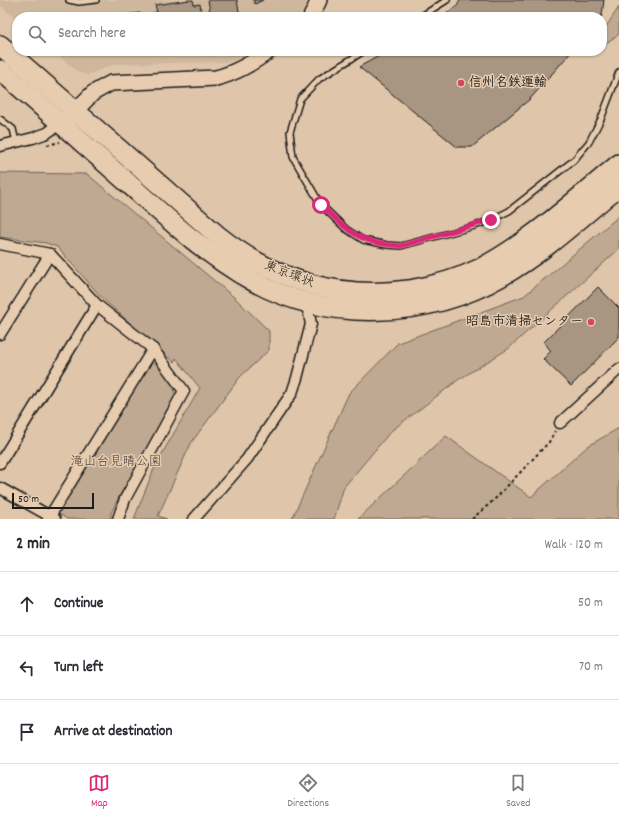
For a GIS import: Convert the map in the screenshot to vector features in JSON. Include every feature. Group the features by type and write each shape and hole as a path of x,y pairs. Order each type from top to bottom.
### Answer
{"highway":[{"name":"東京環状","path":"0,45 12,55"},
{"name":"東京環状","path":"13,56 217,235 235,249 284,276 321,288 365,293 388,292 421,288 448,281 479,269 527,238 619,164"},
{"name":"東京環状","path":"0,70 165,216 210,253 254,281 276,292 301,300 337,308 374,311 420,306 463,294 501,277 522,263 619,186"}],"street":[{"path":"313,12 319,0"},
{"path":"0,146 47,133 76,111 93,93 111,84 216,78 240,70 261,56"},
{"path":"0,244 50,254 97,305 153,349 184,391 125,499 118,519"},
{"path":"0,334 50,254"},
{"path":"194,519 247,459 292,393 311,324 308,310 301,300"},
{"path":"0,463 97,305"},
{"path":"0,488 51,518 153,349"},
{"path":"560,423 619,369"}],"lane":[{"path":"69,0 79,2 96,0"},
{"path":"428,12 447,0"},
{"path":"356,56 319,79 300,99 290,132 293,157 321,205 346,229 363,240 401,246 475,226 491,220 509,211 574,160 589,142 601,119 619,72"},
{"path":"0,119 13,129 16,142"}],"path":[{"path":"472,519 494,500 548,442 560,423"}],"shaded area":[{"path":"0,0 308,0 303,12 12,12 12,16 0,5"},
{"path":"59,56 242,56 234,61 226,62 115,64 87,75 78,72"}],"green space":[{"path":"619,7 619,34 607,42 607,25"},
{"path":"0,173 87,174 236,299 269,331 269,350 240,377 191,443 158,516 167,519 134,519 155,466 200,388 176,358 174,362 103,299 57,247 46,243 0,237"},
{"path":"619,216 619,249 508,349 458,380 391,431 344,487 334,519 292,519 349,393 398,343 524,296"},
{"name":"滝山台見晴公園","path":"158,361 174,383 175,398 135,473 121,493 111,513 110,519 67,519 58,513 150,364"},
{"path":"619,428 619,519 358,519 446,436 531,497 588,446"}],"building":[{"path":"193,0 194,5 200,4 201,12 157,12 155,5"},
{"path":"208,0 237,0 239,12 210,12"},
{"path":"253,0 263,0 255,4"},
{"path":"460,0 604,0 602,12 448,12 457,6"},
{"name":"信州名鉄運輸","path":"379,56 568,56 530,99 472,147 457,147 359,67"},
{"name":"昭島市清掃センター","path":"598,287 619,308 619,337 571,386 543,359 551,351 544,342"}],"place":[{"name":"信州名鉄運輸","path":"461,83"},
{"name":"昭島市清掃センター","path":"591,322"}],"route":[{"path":"321,205 346,229 363,240 387,245 401,246 475,226 491,220"}]}
